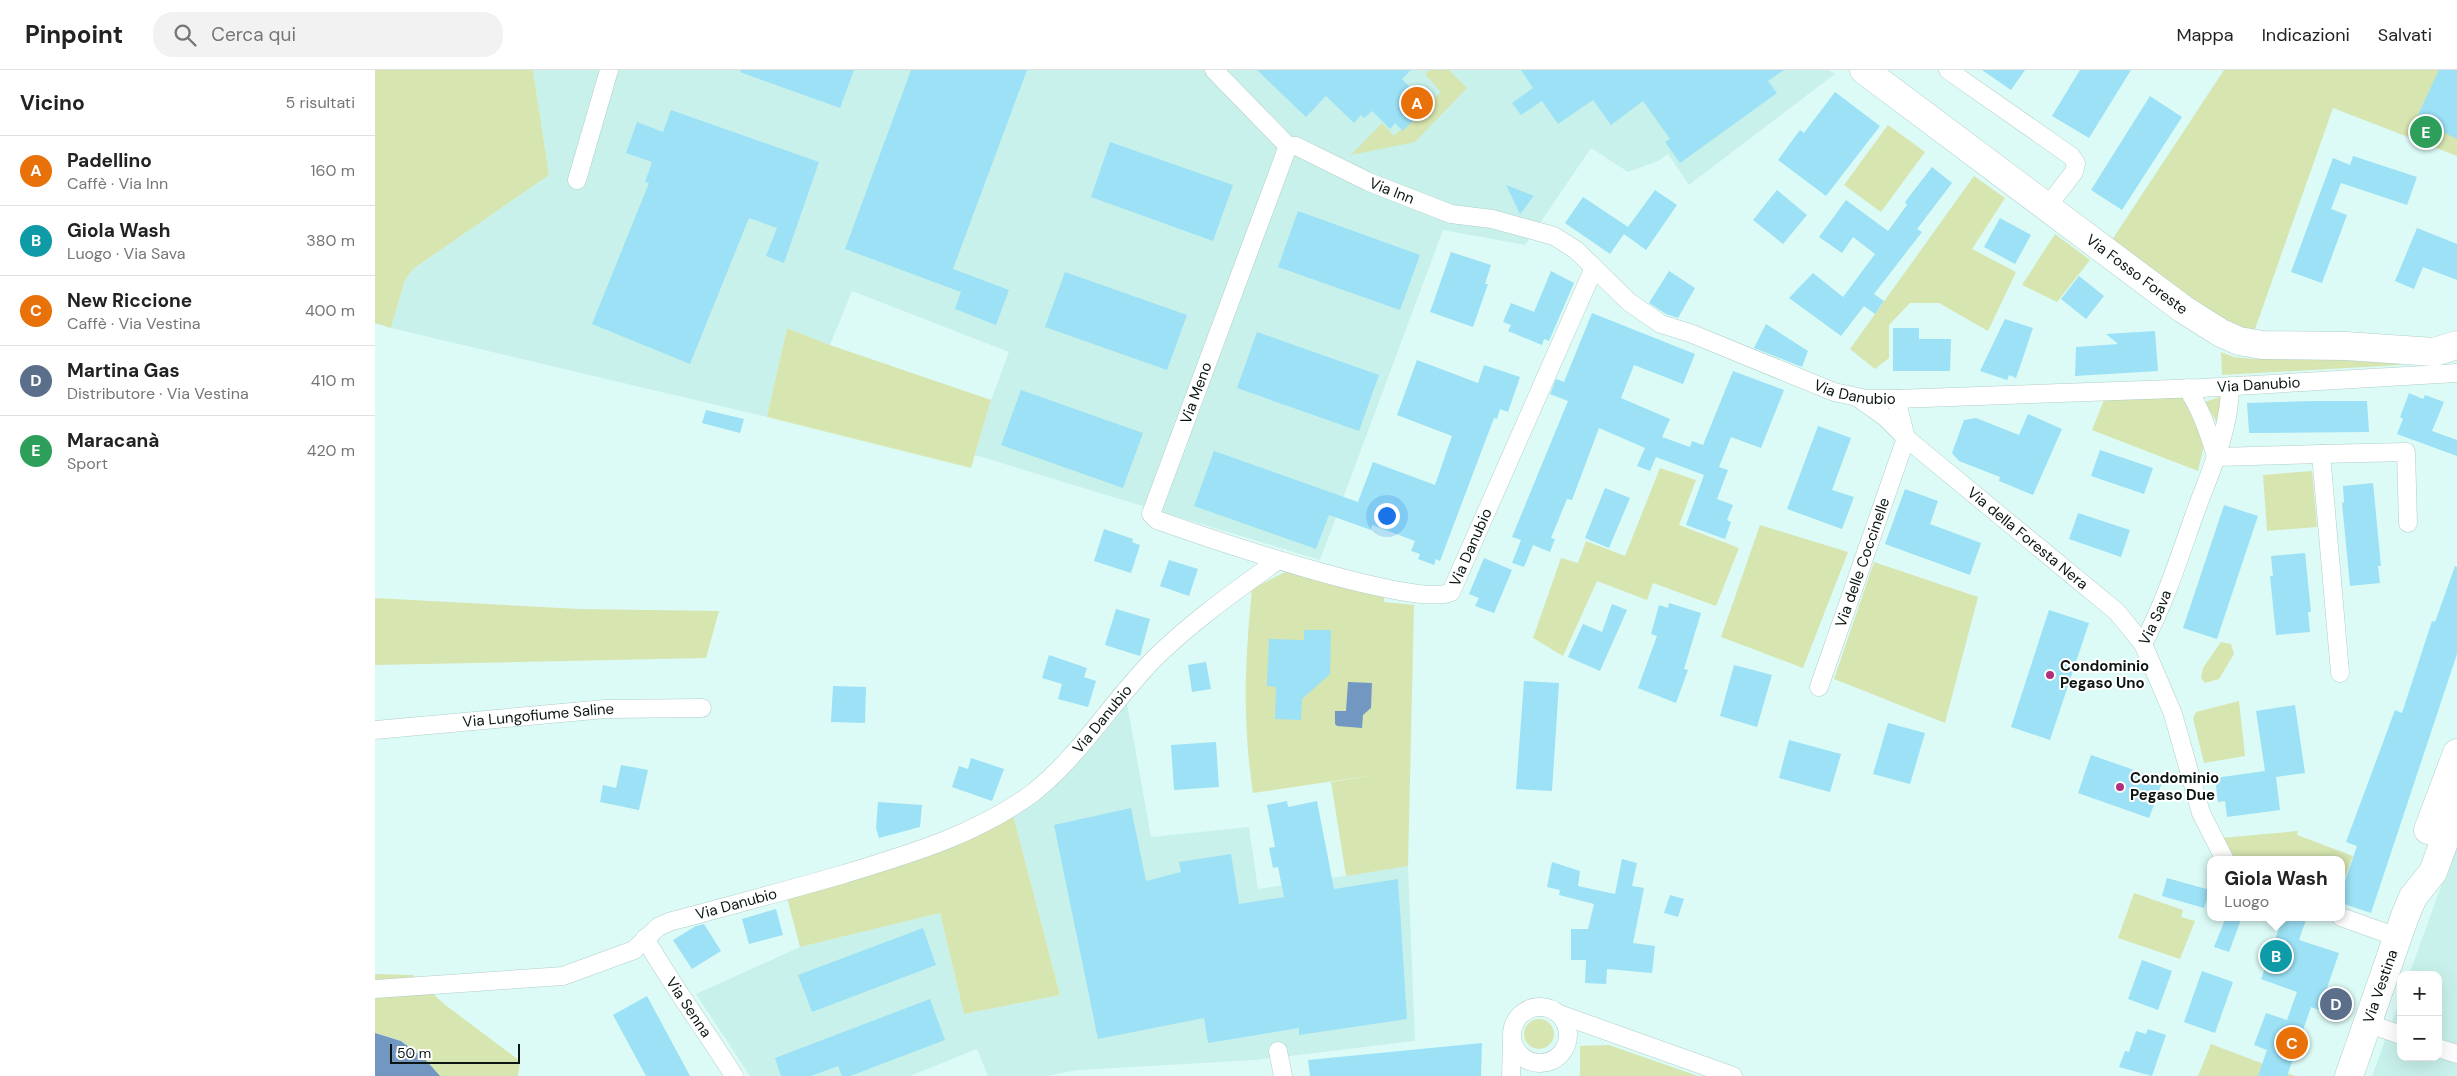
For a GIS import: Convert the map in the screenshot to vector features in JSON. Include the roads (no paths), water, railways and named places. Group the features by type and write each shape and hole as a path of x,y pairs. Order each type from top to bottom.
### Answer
{"main road":[{"name":"Via Fosso Foreste","path":"1864,70 2183,309 2221,333 2239,341 2285,347 2346,346 2449,352"},
{"name":"Via Vestina","path":"2413,897 2415,866 2457,753"},
{"name":"Via Vestina","path":"2349,1076 2397,937 2413,897 2433,872 2457,806"}],"street":[{"path":"577,180 609,70"},
{"name":"Via Inn","path":"1214,70 1288,146 1296,146 1369,182 1451,214 1492,219 1554,236 1576,250 1594,268"},
{"path":"1948,70 2071,156 2076,163 2073,172 2047,207"},
{"name":"Via Meno","path":"1277,561 1157,520 1151,514 1288,146"},
{"name":"Via Danubio","path":"375,989 563,976 634,950 658,926 669,922 890,860 956,837 1001,814 1035,791 1075,751 1153,661 1206,612 1277,561 1398,590 1444,596 1451,592 1594,268 1629,302 1661,324 1690,333 1834,392 1867,399 2187,388 2457,373"},
{"name":"Via Sava","path":"2223,856 2201,813 2173,714 2143,644 2159,614 2216,457 2229,416 2230,386"},
{"path":"2187,388 2197,404 2208,430 2216,457 2406,452 2408,523"},
{"name":"Via della Foresta Nera","path":"1855,396 1885,417 1906,438 2117,612 2143,644"},
{"path":"1896,399 1906,438"},
{"name":"Via delle Coccinelle","path":"1819,687 1906,438"},
{"path":"2321,454 2340,672"},
{"name":"Via Lungofiume Saline","path":"375,730 605,709 701,708"},
{"path":"2345,918 2397,937"},
{"name":"Via Senna","path":"645,938 669,981 705,1030 734,1076"},
{"path":"1511,1076 1512,1037 1517,1019 1533,1008 1551,1009 1559,1014 1733,1076"},
{"path":"1533,1076 1562,1052 1568,1039 1565,1021 1559,1014"},
{"path":"2367,1023 2397,1034"},
{"path":"1568,1039 1613,1033"},
{"path":"1512,1037 1519,1053 1525,1058 1533,1062 1550,1061"},
{"path":"2442,1049 2457,1054"},
{"path":"1278,1051 1283,1076"}],"water":[{"path":"1348,682 1372,683 1371,708 1363,715 1362,728 1337,726 1335,724 1335,711 1346,711"},
{"path":"375,1033 401,1041 424,1058 440,1076 375,1076"}],"place":[{"name":"Padellino","path":"1417,103"},
{"name":"Maracanà","path":"2426,132"},
{"name":"Condominio Pegaso Uno","path":"2050,675"},
{"name":"Condominio Pegaso Due","path":"2120,787"},
{"name":"Giola Wash","path":"2276,956"},
{"name":"Martina Gas","path":"2336,1004"},
{"name":"New Riccione","path":"2292,1043"}]}
